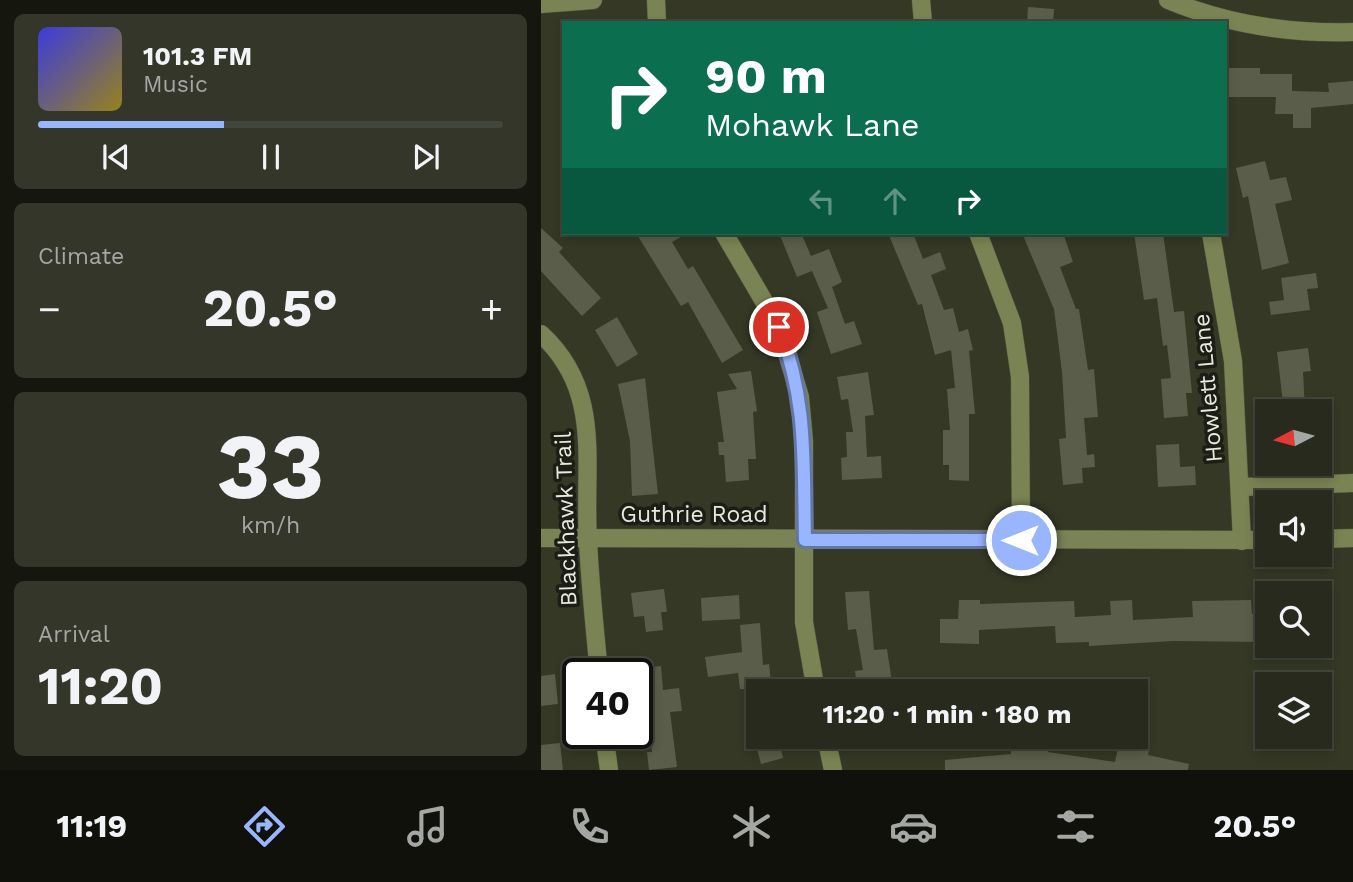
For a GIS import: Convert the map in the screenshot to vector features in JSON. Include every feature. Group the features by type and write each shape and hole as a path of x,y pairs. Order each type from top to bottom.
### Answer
{"street":[{"path":"541,4 593,0"},
{"path":"656,0 657,21"},
{"path":"921,0 923,21"},
{"path":"1168,0 1195,17 1225,21"},
{"path":"1227,21 1269,27 1353,32"},
{"path":"725,235 779,327 791,358 800,397 805,441 804,622 814,679"},
{"path":"979,235 1012,323 1020,377 1021,540"},
{"name":"Howlett Lane","path":"1211,235 1233,361 1242,541"},
{"name":"Blackhawk Trail","path":"541,334 570,367 588,424 588,538 598,658"},
{"path":"1241,487 1353,483"},
{"name":"Guthrie Road","path":"541,538 1255,540"},
{"path":"1332,539 1353,538"},
{"path":"606,749 609,770"},
{"path":"829,749 833,770"}],"building":[{"path":"1028,7 1054,9 1053,21 1027,21"},
{"path":"1227,68 1260,68 1260,74 1292,74 1292,91 1329,92 1328,83 1353,81 1353,104 1311,108 1311,128 1293,128 1293,114 1275,114 1276,97 1227,97"},
{"path":"1265,161 1270,180 1286,177 1292,200 1275,204 1289,263 1262,270 1248,196 1243,198 1236,168"},
{"path":"541,228 563,248 559,252 601,298 582,316 541,271"},
{"path":"637,235 684,235 672,242 688,269 693,266 743,350 722,363 688,302 681,306"},
{"path":"780,235 802,235 811,256 829,249 842,282 832,287 845,324 854,321 862,344 831,354 817,312 828,308 812,271 797,277"},
{"path":"889,235 914,235 923,259 940,252 946,269 931,275 944,310 953,308 959,332 968,329 973,350 969,351 975,414 969,414 969,481 949,480 949,465 943,465 943,430 950,430 947,389 955,388 951,350 935,355 922,304 918,305"},
{"path":"1023,235 1064,235 1073,262 1060,267 1076,309 1079,309 1088,370 1094,369 1098,417 1084,418 1087,455 1094,454 1095,467 1082,468 1083,483 1063,485 1059,439 1066,438 1062,372 1054,309"},
{"path":"1134,235 1163,235 1174,312 1184,311 1192,393 1186,393 1188,416 1164,418 1161,379 1171,378 1167,345 1163,346 1157,298 1144,300"},
{"path":"1316,273 1318,288 1307,289 1310,310 1271,315 1269,302 1284,300 1281,278"},
{"path":"617,317 638,354 617,367 595,330"},
{"path":"1308,348 1311,371 1303,372 1304,399 1283,399 1277,352"},
{"path":"751,371 757,411 753,412 756,459 748,459 749,480 726,482 724,455 719,455 718,442 724,442 717,392 737,389 728,374"},
{"path":"868,372 874,415 865,416 867,457 881,456 882,478 842,480 841,458 847,457 846,432 853,432 848,399 841,400 837,377"},
{"path":"645,378 658,494 632,496 630,441 618,384"},
{"path":"1179,444 1180,467 1195,466 1196,485 1158,487 1156,445"},
{"path":"664,589 667,612 661,612 663,630 646,632 644,616 634,617 631,593"},
{"path":"869,591 874,650 887,649 892,679 856,679 855,671 863,670 856,629 848,630 845,592"},
{"path":"739,595 740,619 702,621 701,598"},
{"path":"959,600 980,600 980,604 1074,601 1075,617 1111,615 1110,601 1132,600 1133,620 1193,617 1192,601 1251,600 1252,614 1255,614 1255,642 1173,641 1089,646 1089,642 1056,643 1055,626 979,630 979,644 940,643 940,619 958,619"},
{"path":"760,623 763,665 769,664 771,679 746,679 746,689 740,689 738,673 708,677 705,657 742,652 740,625"},
{"path":"661,666 663,690 679,688 682,711 670,712 677,767 649,770 647,752 652,752 653,749 653,667"},
{"path":"555,674 558,704 541,706 541,676"},
{"path":"560,743 563,770 541,770 541,745"},
{"path":"1150,745 1148,755 1189,764 1188,770 945,770 945,760 1011,754 1011,749 1048,749 1048,752 1115,762 1118,749 1148,749"},
{"path":"757,749 781,749 783,758 761,764"}],"route":[{"path":"779,327 791,358 800,397 805,441 805,540 1021,540"}]}
